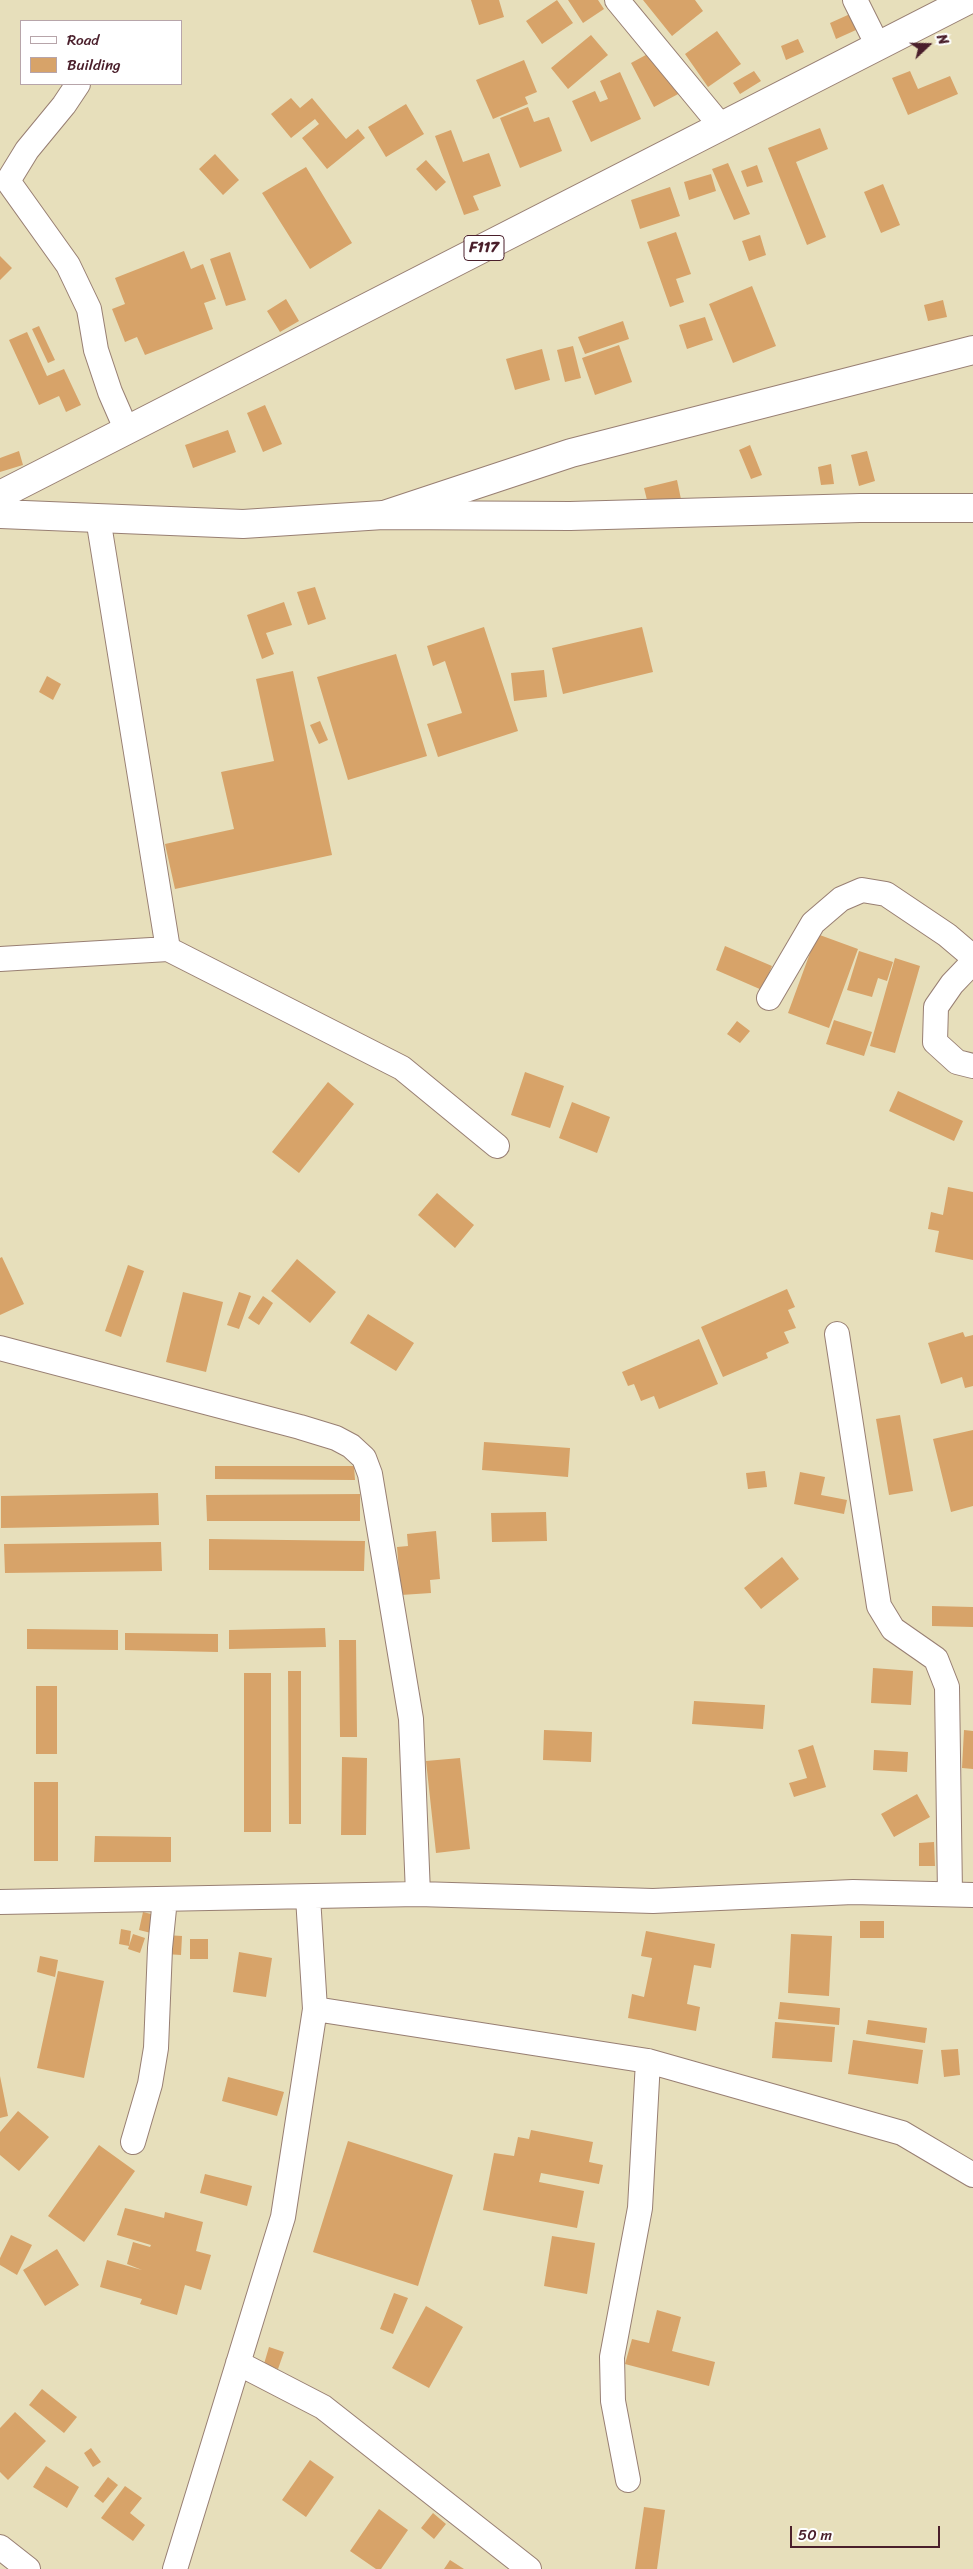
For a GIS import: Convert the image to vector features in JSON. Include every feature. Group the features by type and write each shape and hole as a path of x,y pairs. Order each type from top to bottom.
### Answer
{"main road":[{"name":"F117","path":"0,495 968,0"},
{"path":"383,515 533,463 973,350"},
{"path":"0,514 243,524 383,515 570,516 860,508 973,508"}],"street":[{"path":"617,0 721,126"},
{"path":"855,0 878,46"},
{"path":"77,85 64,105 27,150 8,181 68,265 89,309 96,350 110,392 127,431"},
{"path":"98,518 168,949"},
{"path":"769,998 813,923 841,899 862,890 886,894 947,935 973,957"},
{"path":"0,959 168,949 402,1068 497,1146"},
{"path":"973,962 952,984 936,1006 935,1042 957,1062 973,1066"},
{"path":"0,1902 418,1894 653,1901 853,1892 962,1895 947,1687 936,1659 893,1629 878,1606 837,1334"},
{"path":"0,1348 7,1352 300,1427 336,1438 352,1446 364,1458 370,1474 385,1554 411,1719 418,1894"},
{"path":"175,2569 283,2217 315,2009 308,1897"},
{"path":"133,2142 150,2084 156,2048 160,1948 165,1899"},
{"path":"315,2009 648,2061 902,2133 973,2175"},
{"path":"628,2480 613,2401 612,2357 640,2208 648,2061"},
{"path":"238,2363 323,2407 529,2569"},
{"path":"0,2547 28,2569"}],"building":[{"path":"471,0 499,0 504,17 479,25"},
{"path":"557,0 573,23 542,44 526,21"},
{"path":"568,0 598,0 604,9 583,23"},
{"path":"643,0 695,0 703,11 672,36"},
{"path":"850,14 856,30 836,39 830,23"},
{"path":"717,31 741,64 708,87 685,54"},
{"path":"591,35 608,55 568,89 551,68"},
{"path":"798,39 804,52 786,60 781,46"},
{"path":"657,49 680,93 654,107 631,63"},
{"path":"524,60 537,92 525,97 528,104 493,119 476,80"},
{"path":"754,71 761,81 740,94 733,83"},
{"path":"910,71 918,89 950,76 958,94 908,115 892,78"},
{"path":"620,72 641,119 591,142 572,101 595,91 600,102 608,99 600,81"},
{"path":"291,98 300,108 312,98 346,139 358,129 365,138 327,169 302,138 319,124 315,119 291,138 271,114"},
{"path":"406,104 424,134 386,157 368,127"},
{"path":"528,107 534,122 549,117 562,151 520,168 500,118"},
{"path":"820,128 828,149 796,162 826,237 807,245 768,148"},
{"path":"451,130 463,162 489,153 501,186 473,196 479,210 464,215 435,136"},
{"path":"215,154 239,180 223,195 199,169"},
{"path":"426,160 446,182 436,191 416,169"},
{"path":"728,163 750,214 734,220 712,169"},
{"path":"757,165 763,182 747,187 741,171"},
{"path":"306,167 352,243 310,269 262,193"},
{"path":"711,174 716,191 689,200 684,182"},
{"path":"883,184 900,225 881,233 864,192"},
{"path":"670,187 680,216 640,229 631,200"},
{"path":"676,232 691,274 676,279 684,302 670,307 647,242"},
{"path":"760,235 766,255 749,261 742,241"},
{"path":"184,251 191,269 203,264 216,299 204,303 213,329 145,355 137,337 125,342 112,309 125,304 115,278"},
{"path":"230,252 246,300 226,306 210,259"},
{"path":"0,256 12,268 0,280"},
{"path":"752,286 776,346 733,363 709,304"},
{"path":"286,299 299,321 280,332 267,311"},
{"path":"943,300 947,317 928,321 924,305"},
{"path":"705,317 713,340 687,349 679,325"},
{"path":"623,321 629,339 585,354 578,337"},
{"path":"39,326 55,360 48,363 32,329"},
{"path":"27,332 47,376 64,369 81,405 66,412 59,396 39,405 9,340"},
{"path":"619,345 632,382 595,395 582,358"},
{"path":"573,346 581,378 565,382 557,350"},
{"path":"542,349 550,380 515,390 506,359"},
{"path":"265,405 282,444 263,452 247,413"},
{"path":"228,430 236,452 193,468 185,445"},
{"path":"750,445 762,475 751,479 739,450"},
{"path":"19,451 23,465 0,472 0,458"},
{"path":"867,451 875,481 859,486 851,455"},
{"path":"831,464 834,484 821,485 818,467"},
{"path":"677,480 682,504 650,512 644,488"},
{"path":"315,587 326,619 308,625 297,592"},
{"path":"284,602 292,625 266,633 274,654 262,659 247,615"},
{"path":"484,627 518,731 438,757 427,724 462,713 445,661 433,666 427,646"},
{"path":"642,627 653,672 563,694 552,648"},
{"path":"396,654 427,756 348,780 317,677"},
{"path":"544,670 547,697 514,701 511,673"},
{"path":"293,671 332,855 175,889 165,844 234,829 221,772 274,761 256,679"},
{"path":"47,676 61,684 53,700 39,692"},
{"path":"320,721 328,740 319,744 310,725"},
{"path":"817,934 858,949 829,1028 788,1013"},
{"path":"725,946 772,966 762,990 716,970"},
{"path":"859,951 893,962 887,981 878,978 872,997 847,990"},
{"path":"895,958 920,966 895,1053 870,1046"},
{"path":"834,1020 872,1032 864,1056 826,1044"},
{"path":"737,1021 750,1031 740,1043 727,1034"},
{"path":"525,1072 564,1086 550,1128 511,1115"},
{"path":"328,1082 354,1104 299,1173 272,1152"},
{"path":"898,1091 963,1121 954,1141 889,1111"},
{"path":"572,1102 610,1117 597,1153 559,1138"},
{"path":"948,1187 973,1192 973,1260 935,1252 939,1231 928,1229 931,1212 943,1215"},
{"path":"437,1193 474,1225 455,1248 418,1215"},
{"path":"2,1257 24,1304 0,1315 0,1258"},
{"path":"297,1259 336,1292 310,1323 271,1291"},
{"path":"128,1265 144,1271 121,1337 105,1331"},
{"path":"787,1289 795,1307 788,1310 796,1328 784,1332 789,1343 766,1353 768,1358 723,1377 701,1327"},
{"path":"183,1292 223,1302 206,1372 166,1362"},
{"path":"239,1292 251,1296 239,1329 227,1325"},
{"path":"263,1296 273,1303 259,1325 248,1318"},
{"path":"368,1314 414,1343 396,1371 350,1343"},
{"path":"963,1332 965,1337 973,1335 973,1386 965,1388 962,1377 941,1384 928,1343"},
{"path":"699,1339 718,1384 659,1409 654,1396 641,1401 634,1384 628,1386 622,1372"},
{"path":"900,1415 913,1491 889,1495 876,1419"},
{"path":"973,1430 973,1506 951,1512 933,1439"},
{"path":"484,1442 570,1448 568,1477 482,1470"},
{"path":"215,1466 354,1466 355,1480 215,1479"},
{"path":"765,1471 767,1487 748,1489 746,1473"},
{"path":"800,1472 825,1477 821,1495 847,1500 844,1514 794,1504"},
{"path":"158,1493 159,1525 1,1528 1,1496"},
{"path":"360,1494 360,1521 207,1521 206,1495"},
{"path":"546,1512 547,1541 492,1542 491,1513"},
{"path":"436,1531 440,1579 430,1580 431,1593 401,1595 397,1547 408,1546 407,1534"},
{"path":"209,1539 365,1541 364,1571 209,1570"},
{"path":"161,1542 162,1571 5,1573 4,1544"},
{"path":"782,1557 799,1579 761,1609 744,1588"},
{"path":"932,1606 973,1607 973,1627 932,1626"},
{"path":"325,1628 326,1647 229,1649 229,1630"},
{"path":"27,1629 118,1630 118,1650 27,1649"},
{"path":"125,1633 218,1634 218,1652 125,1650"},
{"path":"339,1640 356,1640 357,1737 340,1737"},
{"path":"873,1668 913,1671 911,1705 871,1703"},
{"path":"288,1671 301,1671 301,1824 289,1824"},
{"path":"244,1673 271,1673 271,1832 244,1832"},
{"path":"36,1686 57,1686 57,1754 36,1754"},
{"path":"694,1701 765,1705 763,1729 692,1724"},
{"path":"544,1730 592,1732 591,1762 543,1760"},
{"path":"964,1730 973,1731 973,1769 962,1768"},
{"path":"813,1745 826,1787 794,1797 789,1783 807,1778 798,1750"},
{"path":"874,1750 908,1752 907,1772 873,1770"},
{"path":"342,1757 367,1758 366,1835 341,1835"},
{"path":"460,1758 470,1849 436,1853 426,1761"},
{"path":"34,1782 58,1782 58,1861 34,1861"},
{"path":"917,1794 930,1817 894,1837 881,1814"},
{"path":"95,1836 171,1837 171,1862 94,1862"},
{"path":"934,1842 935,1866 919,1866 919,1843"},
{"path":"143,1912 155,1915 151,1933 139,1930"},
{"path":"860,1921 884,1921 884,1938 860,1938"},
{"path":"121,1929 131,1931 129,1946 119,1944"},
{"path":"646,1931 715,1944 711,1968 694,1965 687,2004 700,2007 696,2031 628,2018 632,1994 644,1997 652,1958 641,1956"},
{"path":"133,1934 145,1938 140,1953 128,1949"},
{"path":"791,1934 832,1936 829,1996 788,1993"},
{"path":"166,1935 182,1936 181,1955 165,1954"},
{"path":"190,1939 208,1939 208,1959 190,1959"},
{"path":"239,1952 272,1958 266,1997 233,1992"},
{"path":"40,1956 58,1960 55,1977 37,1972"},
{"path":"58,1971 104,1981 84,2078 37,2068"},
{"path":"780,2002 840,2008 839,2025 778,2019"},
{"path":"868,2020 927,2028 925,2043 866,2034"},
{"path":"775,2022 835,2027 832,2062 772,2058"},
{"path":"853,2040 923,2050 918,2084 848,2074"},
{"path":"958,2049 960,2075 944,2077 941,2050"},
{"path":"0,2076 8,2116 0,2118"},
{"path":"228,2077 284,2092 277,2116 222,2101"},
{"path":"18,2111 49,2137 19,2171 0,2155 0,2132"},
{"path":"531,2130 593,2142 589,2162 603,2165 599,2184 541,2173 539,2182 584,2191 577,2228 483,2210 494,2153 514,2156 518,2137 529,2139"},
{"path":"348,2141 453,2175 418,2286 313,2252"},
{"path":"99,2145 135,2171 84,2242 48,2216"},
{"path":"205,2174 252,2186 247,2206 200,2193"},
{"path":"125,2208 164,2218 165,2212 203,2222 196,2251 211,2255 201,2290 185,2285 177,2315 140,2304 142,2299 100,2287 107,2260 142,2270 127,2264 133,2242 150,2247 151,2245 117,2235"},
{"path":"11,2235 32,2245 17,2275 0,2265 0,2258"},
{"path":"552,2236 595,2243 587,2294 544,2286"},
{"path":"57,2249 79,2285 45,2306 23,2270"},
{"path":"394,2293 408,2298 393,2334 380,2329"},
{"path":"426,2306 463,2327 429,2388 392,2368"},
{"path":"657,2310 681,2317 672,2351 715,2362 709,2386 625,2364 632,2339 649,2343"},
{"path":"269,2347 284,2352 278,2369 264,2364"},
{"path":"42,2389 77,2417 64,2433 29,2405"},
{"path":"15,2412 46,2441 8,2480 0,2472 0,2428"},
{"path":"91,2448 101,2462 93,2467 84,2453"},
{"path":"310,2460 334,2477 306,2517 282,2500"},
{"path":"46,2466 79,2487 67,2508 33,2487"},
{"path":"108,2477 118,2485 103,2503 94,2496"},
{"path":"125,2486 142,2498 130,2513 145,2525 133,2541 101,2518"},
{"path":"644,2507 665,2510 657,2569 635,2569"},
{"path":"379,2509 408,2530 381,2569 376,2569 350,2551"},
{"path":"433,2513 446,2524 434,2539 421,2528"},
{"path":"450,2560 464,2569 444,2569"}]}
